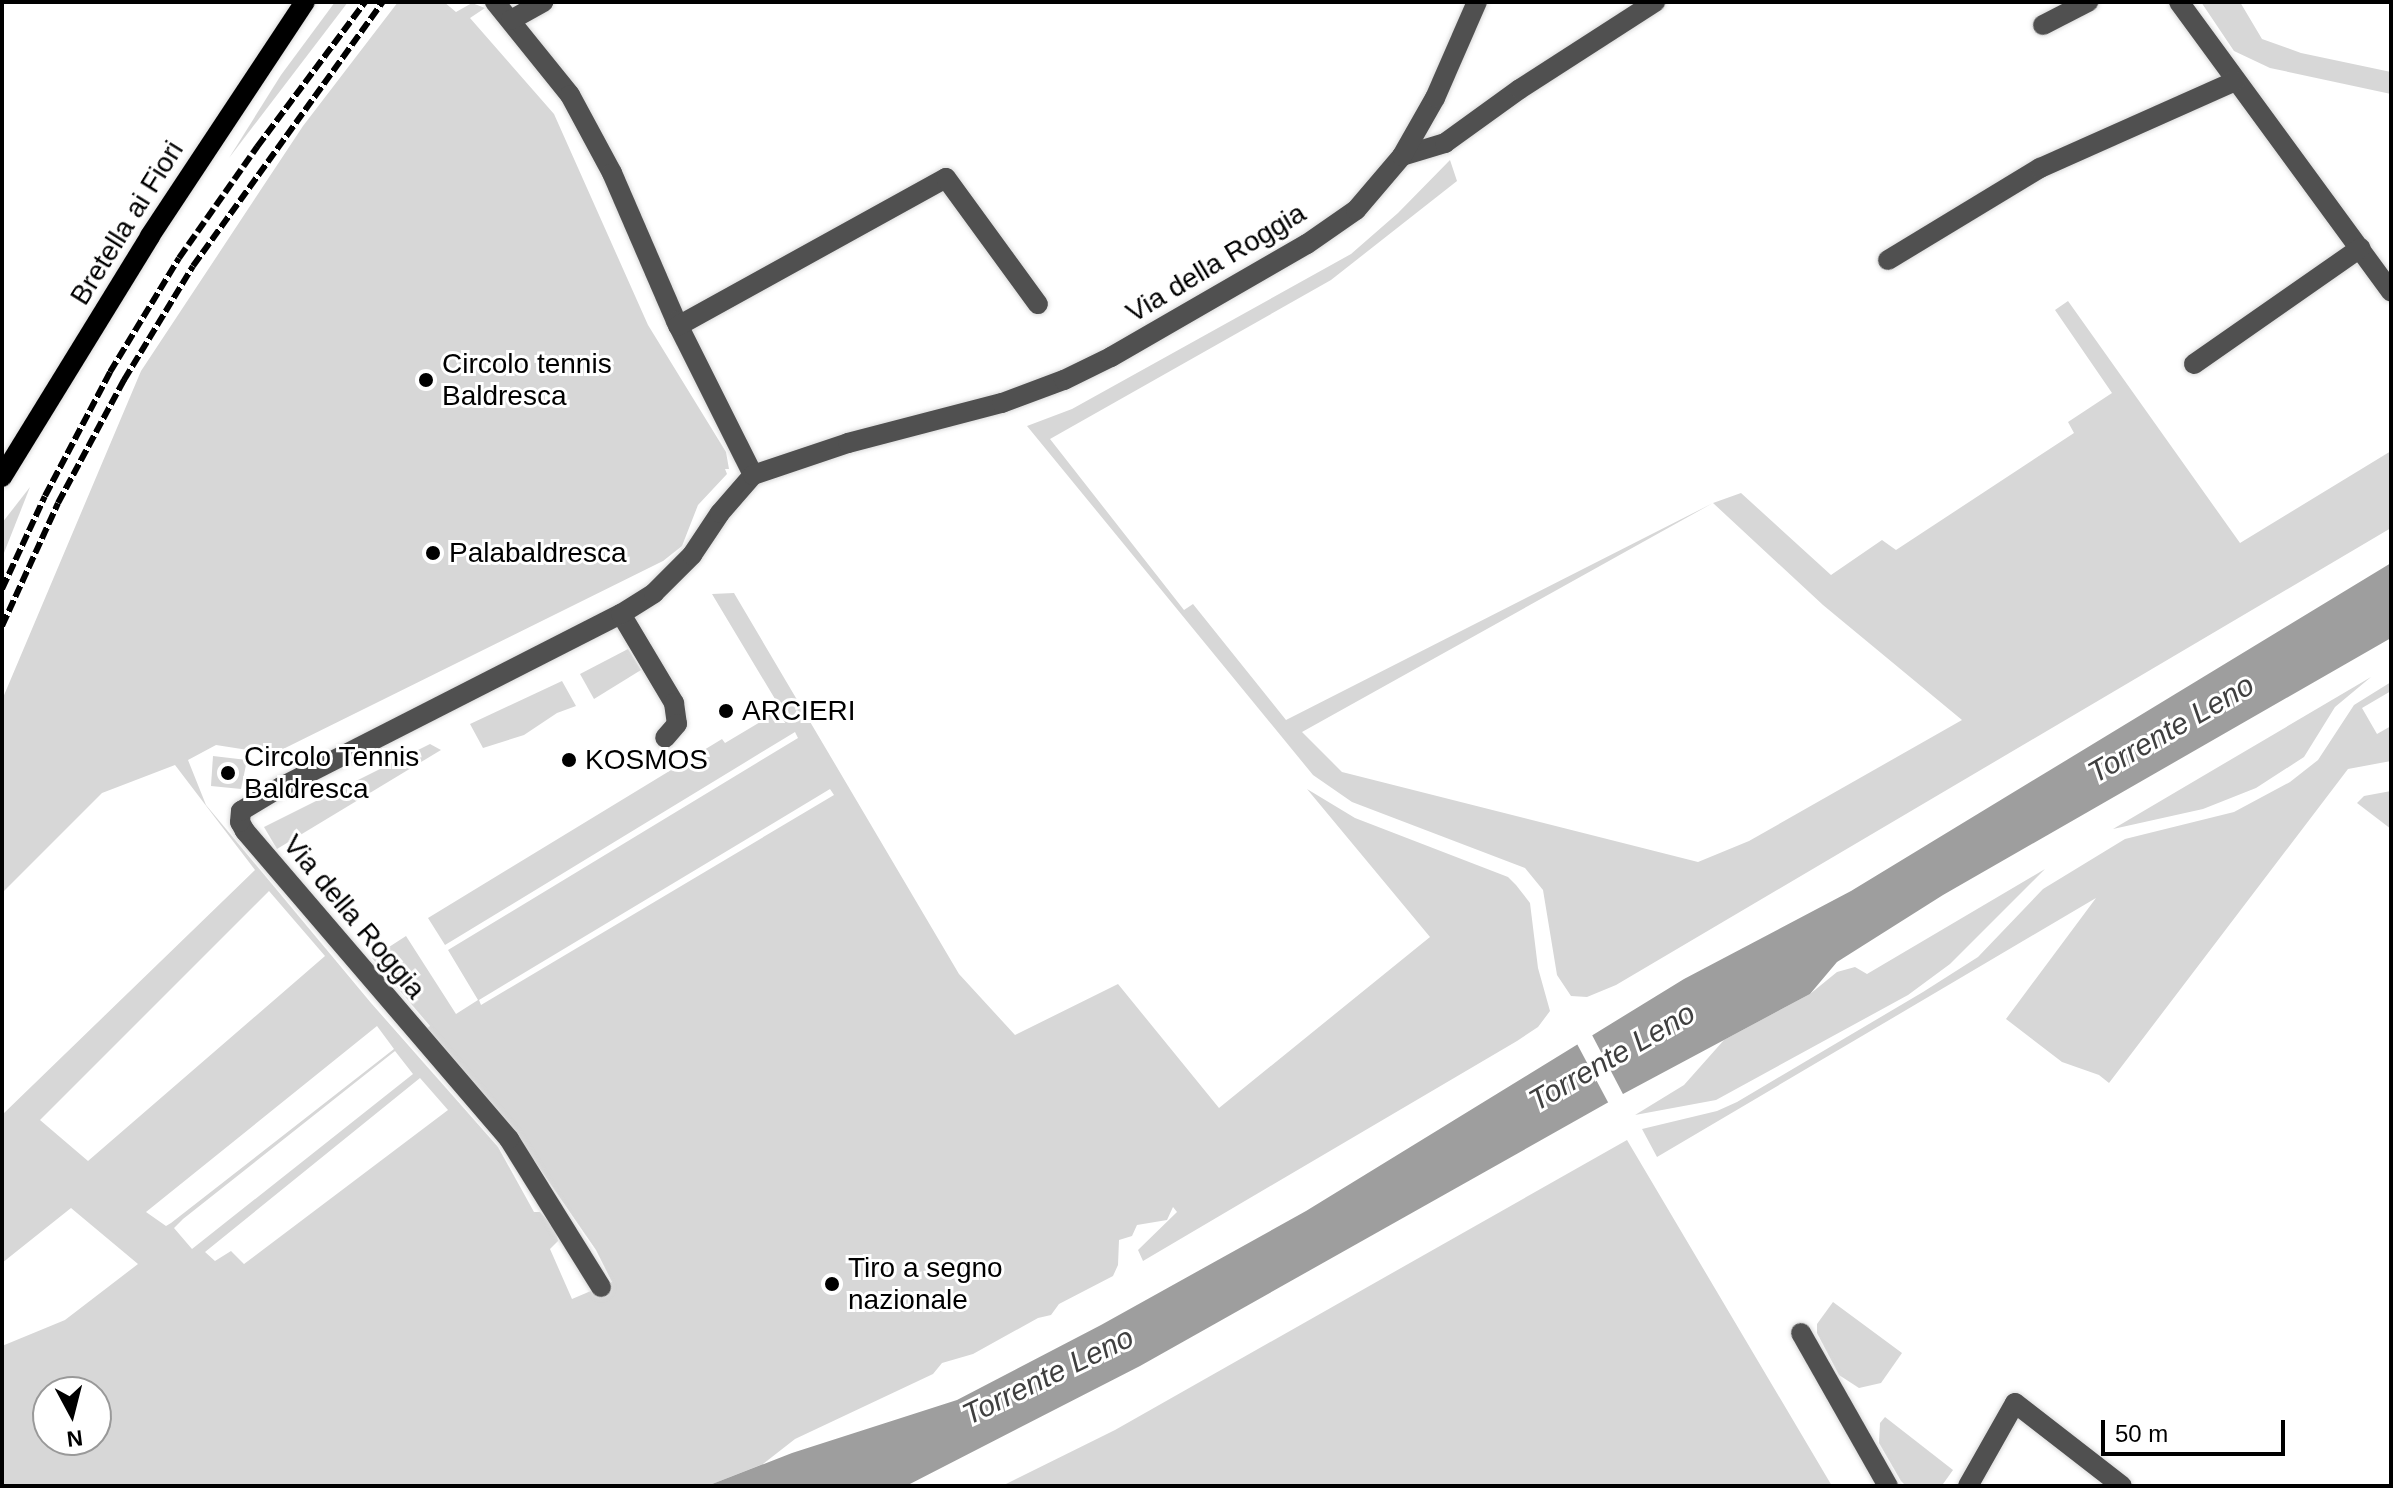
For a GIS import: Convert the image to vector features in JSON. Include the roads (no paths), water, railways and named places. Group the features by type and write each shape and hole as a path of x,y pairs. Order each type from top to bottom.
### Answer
{"main road":[{"name":"Bretella ai Fiori","path":"2,477 150,236 305,2"}],"street":[{"path":"495,2 570,95 612,173 678,326 753,475"},
{"path":"511,20 543,2"},
{"name":"Via della Roggia","path":"601,1287 509,1139 348,956 245,831 240,816 244,808 621,614 654,593 692,555 720,513 753,475 848,443 1002,403 1111,357 1307,244 1356,210 1402,156 1435,98 1477,2"},
{"path":"1402,156 1445,143 1520,89 1655,2"},
{"path":"2043,25 2088,2"},
{"path":"2179,2 2391,292"},
{"path":"1888,260 2040,168 2235,81"},
{"path":"678,326 946,178 1038,304"},
{"path":"2194,364 2360,248"},
{"path":"621,614 674,703 677,724 665,738"},
{"path":"1801,1333 1888,1486"},
{"path":"1968,1486 2015,1403 2122,1486"}],"water":[{"name":"Torrente Leno","path":"2391,563 2391,638 1943,895 1837,962 1810,994 1623,1094 1140,1366 906,1486 707,1486 792,1453 957,1400 1101,1325 1306,1211 1684,979 1851,891"}],"railway":[{"path":"2,589 45,496 110,372 179,258 365,2"},
{"path":"2,626 58,503 124,380 193,266 383,2"}],"place":[{"name":"Circolo tennis Baldresca","path":"426,380"},
{"name":"Palabaldresca","path":"433,553"},
{"name":"ARCIERI","path":"726,711"},
{"name":"KOSMOS","path":"569,760"},
{"name":"Circolo Tennis Baldresca","path":"228,773"},
{"name":"Tiro a segno nazionale","path":"832,1284"}]}
